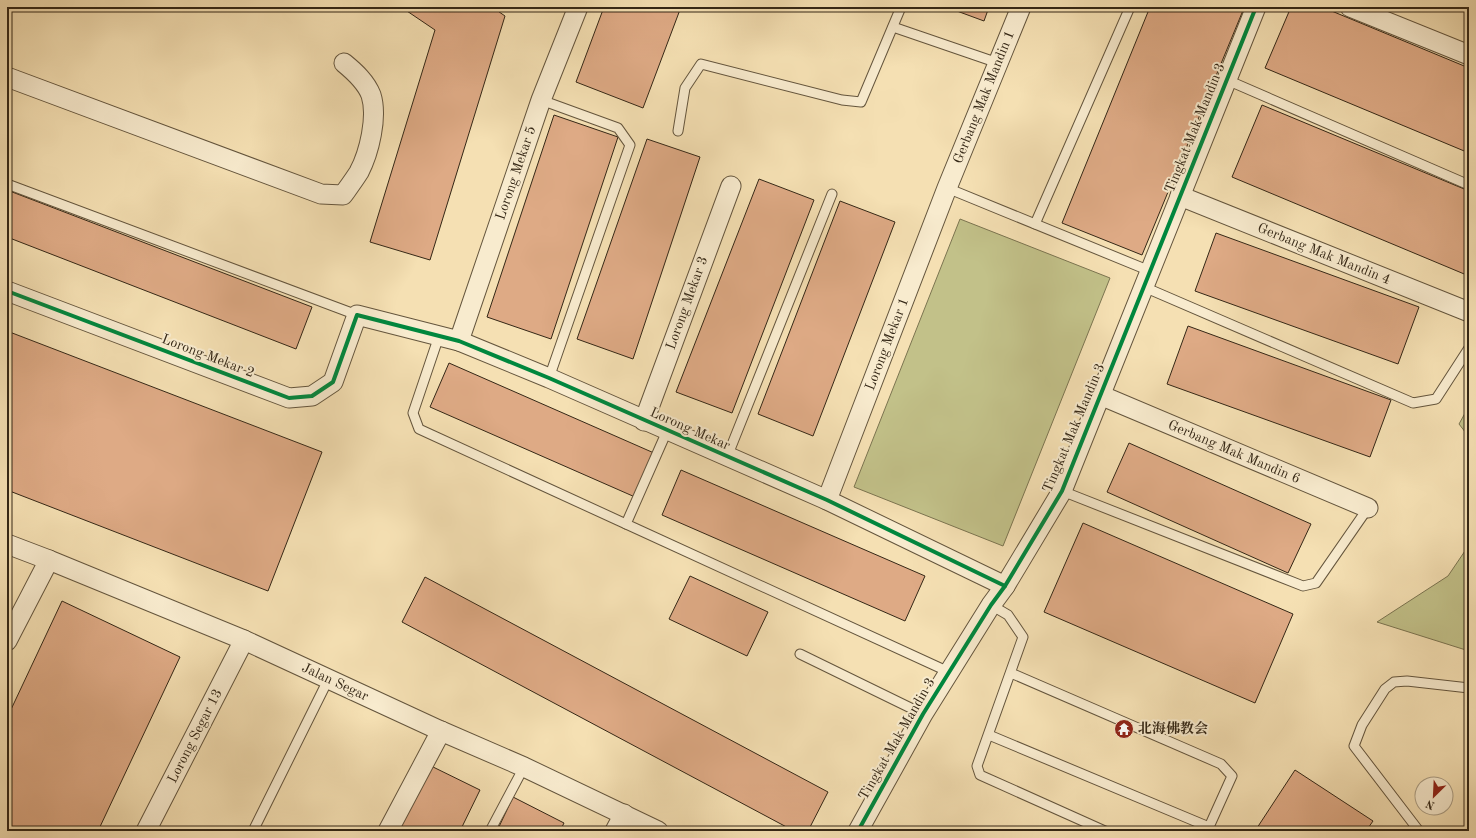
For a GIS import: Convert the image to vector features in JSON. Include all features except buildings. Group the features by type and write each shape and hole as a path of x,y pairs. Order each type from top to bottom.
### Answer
{"street":[{"name":"Lorong Mekar 5","path":"459,341 541,100 578,7"},
{"name":"Gerbang Mak Mandin 1","path":"947,188 1021,7"},
{"name":"Tingkat Mak Mandin 3","path":"858,831 923,714 1005,586 1062,492 1256,7"},
{"path":"1350,7 1469,55"},
{"path":"7,77 321,194 343,195 359,172 370,143 374,117 371,95 359,75 344,62"},
{"name":"Lorong Mekar 3","path":"644,421 731,186"},
{"name":"Lorong Mekar 1","path":"827,500 947,188"},
{"name":"Gerbang Mak Mandin 4","path":"1180,196 1469,312"},
{"name":"Lorong Mekar 2","path":"7,290 289,398 312,396 333,382 357,315"},
{"name":"Lorong Mekar","path":"357,315 459,341 549,378 726,457 827,500 1005,586"},
{"name":"Gerbang Mak Mandin 6","path":"1100,395 1368,508"},
{"name":"Jalan Segar","path":"7,544 244,640 441,731 524,767 658,831"},
{"path":"7,641 49,560"},
{"name":"Lorong Segar 13","path":"146,831 244,640"},
{"path":"388,831 441,731"},
{"path":"615,831 624,814"}],"lane":[{"path":"678,132 685,88 702,64 842,100 861,102 894,27 901,7"},
{"path":"1035,224 1130,7"},
{"path":"894,27 998,63"},
{"path":"1227,80 1469,185"},
{"path":"541,100 618,128 630,145 549,378"},
{"path":"7,184 357,315"},
{"path":"947,188 1035,224 1147,279 1413,403 1436,399 1469,348"},
{"path":"726,457 832,194"},
{"path":"439,336 413,413 419,429 949,672"},
{"path":"626,524 667,431"},
{"path":"1062,492 1303,586 1316,583 1368,508"},
{"path":"991,606 1008,615 1023,637 977,766 980,775 1105,831"},
{"path":"800,654 923,714"},
{"path":"989,734 1207,829 1232,776 1221,764 1011,673"},
{"path":"253,831 329,678"},
{"path":"1419,831 1354,746 1362,725 1385,689 1394,682 1407,681 1469,688"},
{"path":"490,831 524,767"}],"shaded area":[{"path":"960,219 1110,278 1003,546 854,487"},
{"path":"1469,406 1469,437 1459,424"},
{"path":"1469,545 1469,651 1377,622 1448,576"}],"cycle path":[{"path":"858,831 923,714 991,605 1005,586 1062,491 1256,7"},
{"path":"7,291 289,398 312,396 333,382 357,315 459,341 549,378 827,500 1005,586"}],"place":[{"name":"北海佛教会","path":"1124,729"}]}
